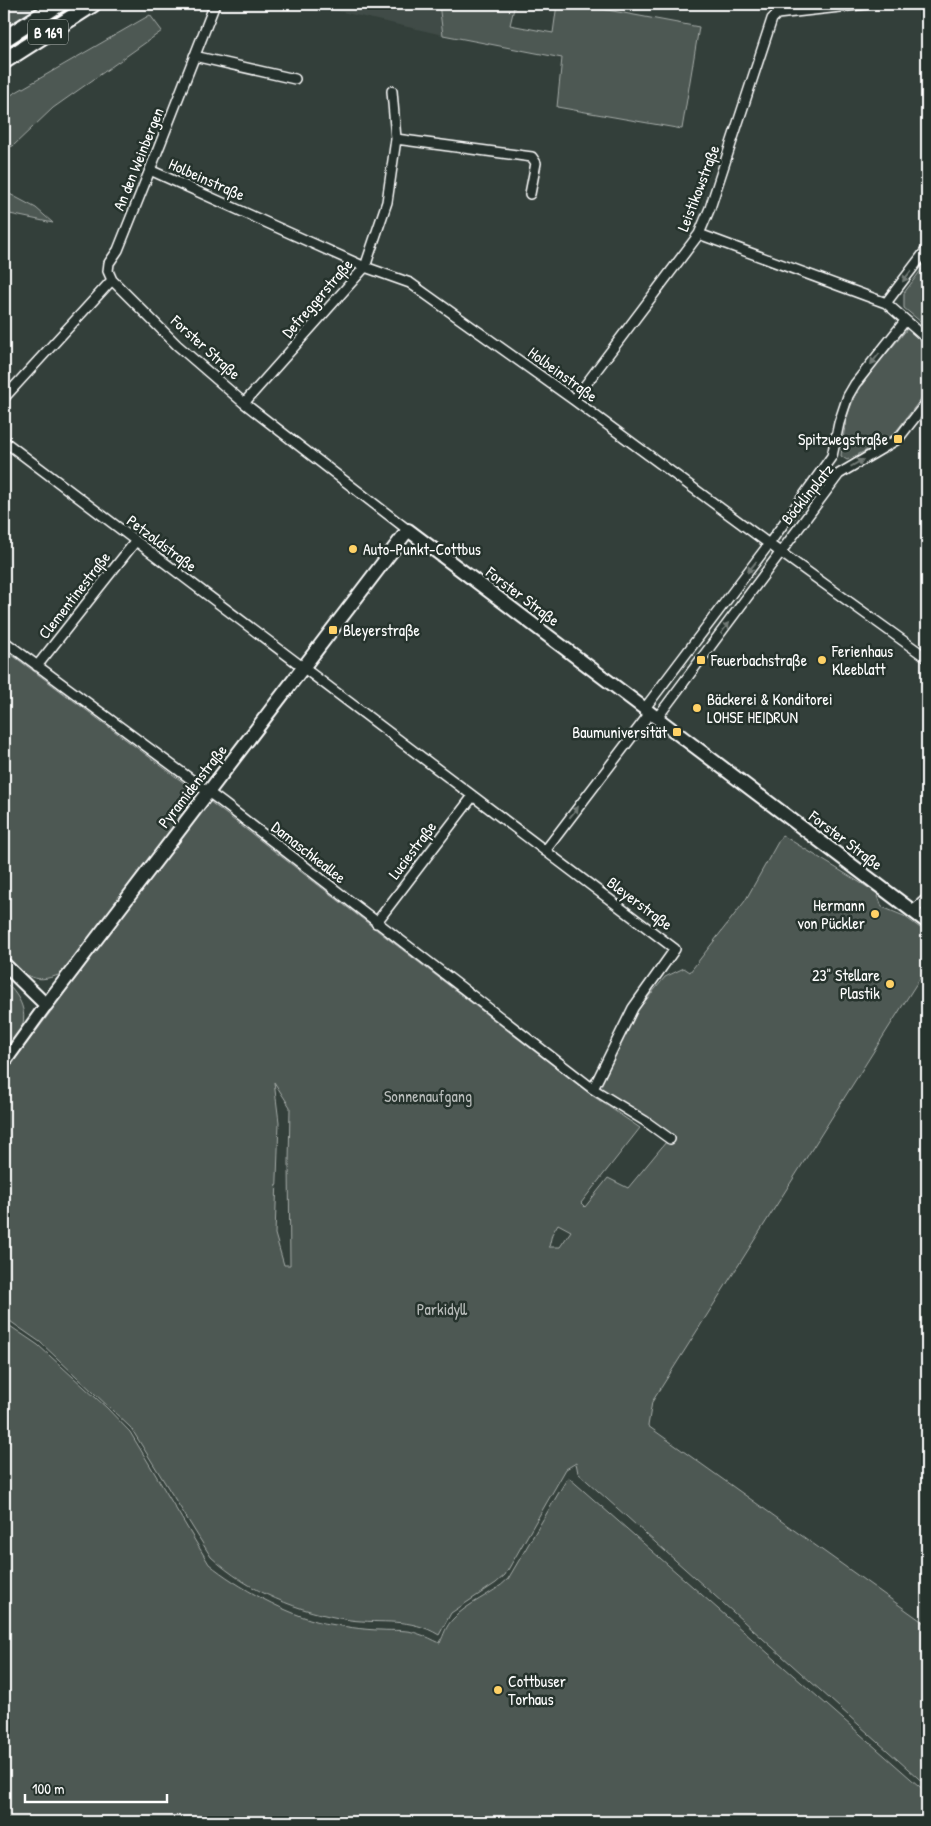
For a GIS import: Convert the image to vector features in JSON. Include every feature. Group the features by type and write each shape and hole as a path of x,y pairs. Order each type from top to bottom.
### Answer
{"main road":[{"name":"B 169","path":"4,39 59,4"},
{"name":"B 169","path":"4,61 93,4"},
{"name":"Pyramidenstraße","path":"46,1004 408,530"},
{"name":"Forster Straße","path":"408,530 927,922"},
{"path":"4,964 46,1004"}],"street":[{"name":"An den Weinbergen","path":"112,280 108,271 109,263 118,250 215,4"},
{"path":"777,4 777,14 867,4"},
{"name":"Leistikowstraße","path":"574,400 699,234 710,208 772,19 777,14"},
{"path":"194,56 295,78"},
{"name":"Defreggerstraße","path":"244,403 365,267 387,202 396,139 392,91"},
{"path":"396,139 532,158 536,163 530,194"},
{"name":"Holbeinstraße","path":"150,170 365,267 410,283 574,400 927,658"},
{"path":"699,234 886,303 927,339"},
{"path":"886,303 927,249"},
{"path":"4,398 112,280"},
{"name":"Forster Straße","path":"112,280 177,345 244,403 408,530"},
{"name":"Böcklinplatz","path":"769,544 832,456 839,423 848,396 855,384 905,321"},
{"name":"Böcklinplatz","path":"781,552 839,474 898,439 927,402"},
{"name":"Petzoldstraße","path":"4,441 304,668"},
{"name":"Clementinestraße","path":"37,666 135,542"},
{"path":"651,713 769,544"},
{"path":"545,850 651,713 781,552"},
{"name":"Damaschkeallee","path":"4,641 208,792 593,1089 646,1121 670,1139"},
{"name":"Bleyerstraße","path":"304,668 675,949 633,1008 593,1089"},
{"name":"Luciestraße","path":"376,923 472,796"},
{"path":"913,912 927,898"},
{"name":"Pyramidenstraße","path":"4,1063 46,1004"}],"shaded area":[{"path":"307,4 439,4 443,35"}],"green space":[{"path":"4,4 42,4 4,28"},
{"path":"71,4 80,4 4,53 4,47"},
{"path":"439,4 515,4 510,25 553,33 557,4 575,4 699,27 682,129 557,107 562,58 443,35"},
{"path":"150,15 162,31 53,108 13,146 4,148 4,99"},
{"path":"4,191 36,208 53,223 5,213 4,218"},
{"path":"927,262 927,327 904,308 904,293"},
{"path":"908,328 927,343 927,391 894,434 881,443 847,460 841,456 846,422 852,403 870,373"},
{"path":"4,649 199,794 61,974 42,979 29,976 23,972 4,953"},
{"path":"209,801 590,1094 640,1128 581,1203 585,1207 608,1178 628,1188 671,1136 598,1087 637,1011 665,977 684,968 690,972 745,901 782,835 877,893 882,907 904,916 927,933 927,967 652,1402 648,1426 927,1625 927,1786 578,1473 576,1463 566,1469 505,1575 451,1613 439,1635 428,1629 407,1623 350,1620 312,1612 276,1599 258,1590 226,1569 211,1557 131,1428 40,1342 4,1317 4,1074","holes":["274,1082 290,1107 290,1265 284,1265 275,1234 279,1122","558,1224 571,1231 560,1247 549,1247 552,1234"]},
{"path":"4,981 18,997 24,1016 21,1030 4,1053"},
{"path":"4,1322 38,1345 107,1408 130,1432 209,1564 248,1591 279,1607 324,1623 352,1628 410,1631 440,1643 445,1630 459,1613 495,1590 508,1579 568,1477 927,1793 927,1822 4,1822"}],"place":[{"name":"Spitzwegstraße","path":"898,439"},
{"name":"Auto-Punkt-Cottbus","path":"353,549"},
{"name":"Bleyerstraße","path":"333,630"},
{"name":"Feuerbachstraße","path":"701,660"},
{"name":"Ferienhaus Kleeblatt","path":"822,660"},
{"name":"Bäckerei & Konditorei LOHSE HEIDRUN","path":"697,708"},
{"name":"Baumuniversität","path":"677,732"},
{"name":"Hermann von Pückler","path":"875,914"},
{"name":"23\" Stellare Plastik","path":"890,984"},
{"name":"Cottbuser Torhaus","path":"498,1690"}],"park label":[{"name":"Sonnenaufgang","path":"428,1096"},
{"name":"Parkidyll","path":"442,1309"}]}
